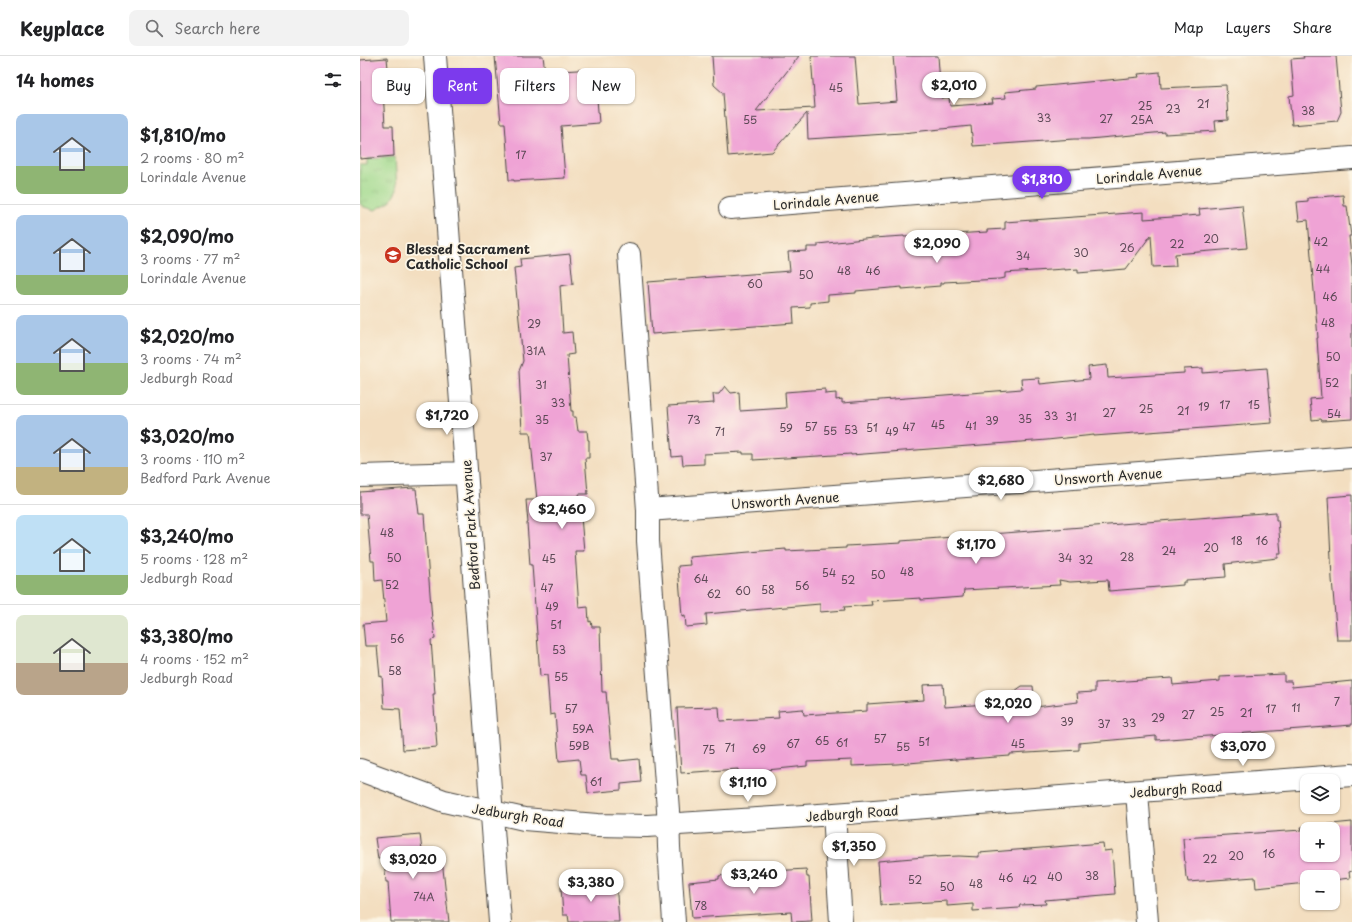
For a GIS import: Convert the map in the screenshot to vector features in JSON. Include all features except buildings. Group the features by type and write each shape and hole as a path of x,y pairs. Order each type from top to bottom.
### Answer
{"street":[{"name":"Bedford Park Avenue","path":"436,56 500,922"},
{"name":"Lorindale Avenue","path":"730,208 1352,158"},
{"path":"629,254 648,510 648,541 674,922"},
{"name":"Unsworth Avenue","path":"648,510 1352,457"},
{"path":"360,476 466,473"},
{"name":"Jedburgh Road","path":"360,770 444,801 533,820 604,825 668,826 1352,776"},
{"path":"1137,792 1146,922"},
{"path":"834,814 841,922"}],"green space":[{"path":"395,157 397,190 390,202 375,210 364,207 360,204 360,165 367,165 367,159"}],"place":[{"name":"Blessed Sacrament Catholic School","path":"393,255"}]}
